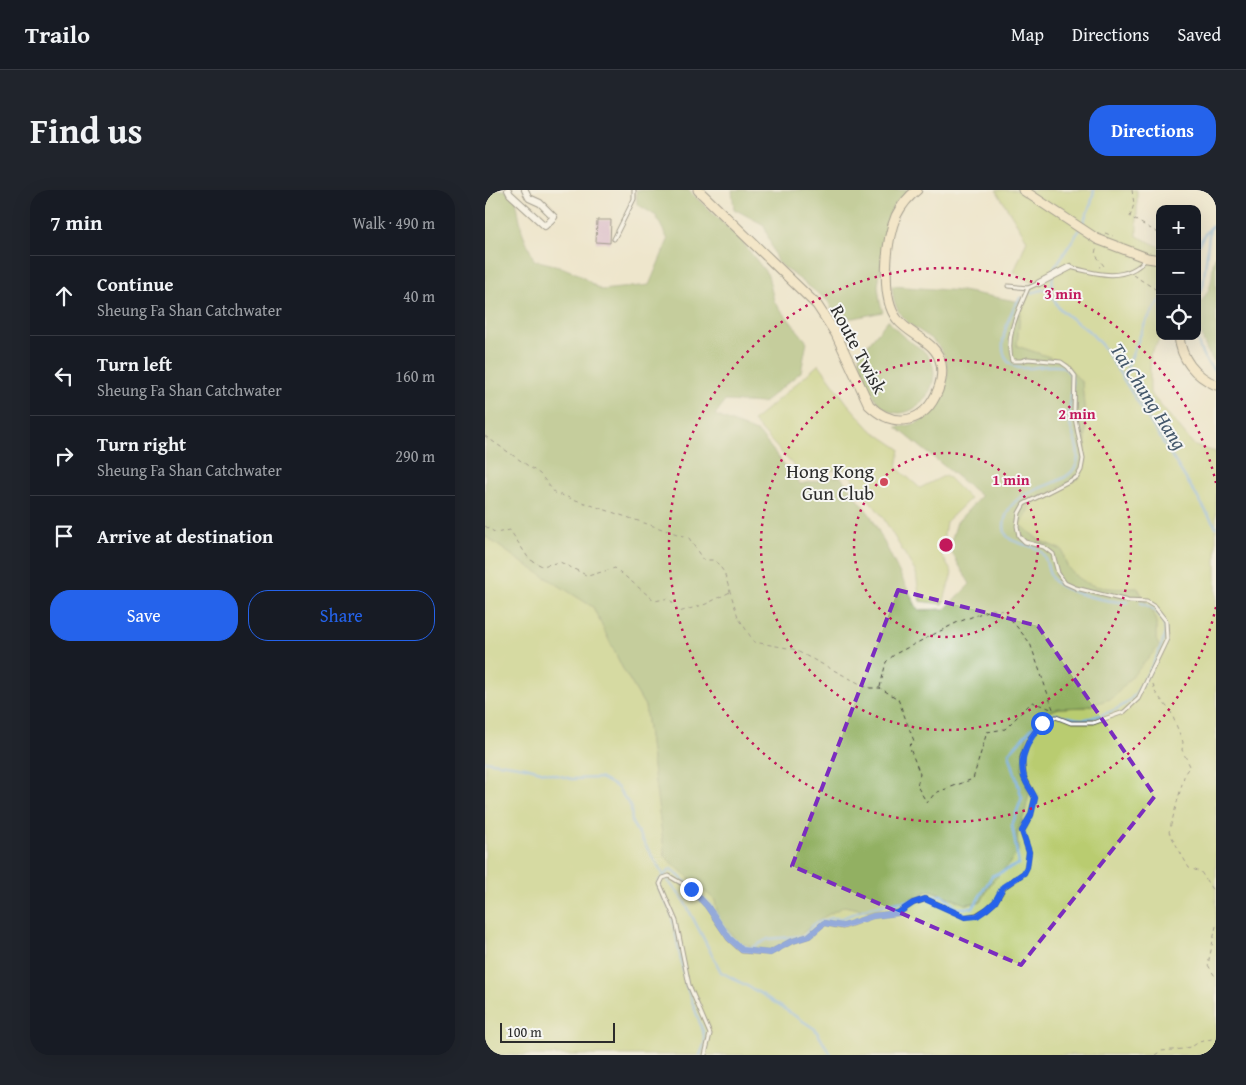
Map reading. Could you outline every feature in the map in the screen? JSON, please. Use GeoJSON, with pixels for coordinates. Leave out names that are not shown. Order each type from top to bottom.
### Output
{"type":"FeatureCollection","features":[{"type":"Feature","properties":{"kind":"main road","name":"Route Twisk"},"geometry":{"type":"LineString","coordinates":[[698,190],[817,305],[836,334],[869,405],[886,418],[896,421],[914,418],[930,405],[939,387],[942,371],[940,359],[935,350],[905,328],[896,318],[890,307],[887,295],[888,254],[896,217],[902,206],[917,190]]}},
{"type":"Feature","properties":{"kind":"main road"},"geometry":{"type":"LineString","coordinates":[[1023,190],[1098,240],[1147,258],[1156,259]]}},
{"type":"Feature","properties":{"kind":"main road"},"geometry":{"type":"LineString","coordinates":[[1180,340],[1186,361],[1205,380],[1216,385]]}},
{"type":"Feature","properties":{"kind":"street"},"geometry":{"type":"LineString","coordinates":[[509,190],[510,194],[545,226],[554,217],[540,203],[529,198],[525,190]]}},
{"type":"Feature","properties":{"kind":"street"},"geometry":{"type":"LineString","coordinates":[[1039,283],[1070,267]]}},
{"type":"Feature","properties":{"kind":"lane"},"geometry":{"type":"LineString","coordinates":[[614,239],[634,199],[634,190]]}},
{"type":"Feature","properties":{"kind":"lane"},"geometry":{"type":"LineString","coordinates":[[1070,267],[1114,276],[1140,266],[1147,258]]}},
{"type":"Feature","properties":{"kind":"lane"},"geometry":{"type":"LineString","coordinates":[[1008,286],[1028,288],[1039,283]]}},
{"type":"Feature","properties":{"kind":"lane"},"geometry":{"type":"LineString","coordinates":[[705,1055],[710,1034],[689,985],[677,922],[660,884],[663,878],[669,876],[691,889],[707,906],[729,938],[742,950],[760,953],[770,953],[790,942],[809,936],[824,923],[843,926],[873,916],[898,913],[913,903],[925,899],[965,917],[977,916],[995,902],[1003,887],[1024,873],[1027,867],[1029,852],[1022,831],[1031,815],[1035,798],[1024,777],[1022,758],[1030,738],[1042,723],[1056,717],[1071,723],[1093,723],[1124,712],[1138,699],[1167,639],[1166,621],[1155,607],[1147,602],[1128,600],[1076,588],[1065,583],[1058,573],[1053,554],[1044,547],[1025,542],[1019,536],[1017,526],[1019,513],[1024,504],[1077,477],[1081,470],[1083,459],[1074,413],[1075,376],[1061,362],[1028,359],[1012,361],[1009,344],[1017,312],[1028,288]]}},
{"type":"Feature","properties":{"kind":"path"},"geometry":{"type":"LineString","coordinates":[[1132,190],[1134,204],[1130,217],[1156,232]]}},
{"type":"Feature","properties":{"kind":"path"},"geometry":{"type":"LineString","coordinates":[[1097,268],[1104,266],[1095,254],[1098,240]]}},
{"type":"Feature","properties":{"kind":"path"},"geometry":{"type":"LineString","coordinates":[[1128,272],[1156,290]]}},
{"type":"Feature","properties":{"kind":"path"},"geometry":{"type":"LineString","coordinates":[[485,436],[540,474],[555,493],[689,538],[703,560],[715,560],[724,572],[738,617],[754,642],[793,649],[868,688],[880,688],[898,699],[914,741],[909,746],[920,774],[917,786],[927,803],[935,793],[973,779],[987,732],[1005,729],[1032,702],[1054,710],[1030,643],[1004,611],[992,610],[956,623],[895,654],[886,662],[880,688]]}},
{"type":"Feature","properties":{"kind":"path"},"geometry":{"type":"LineString","coordinates":[[485,526],[496,533],[511,530],[529,558],[542,566],[560,562],[588,576],[615,568],[655,601],[669,598],[679,612],[706,604],[730,592]]}},
{"type":"Feature","properties":{"kind":"path"},"geometry":{"type":"LineString","coordinates":[[1150,674],[1155,692],[1171,712],[1190,766],[1185,773],[1169,832],[1189,868],[1201,872],[1216,896]]}},
{"type":"Feature","properties":{"kind":"path"},"geometry":{"type":"LineString","coordinates":[[1216,926],[1208,965],[1216,978]]}},
{"type":"Feature","properties":{"kind":"path"},"geometry":{"type":"LineString","coordinates":[[1155,1055],[1161,1051],[1188,1048],[1199,1042],[1216,1038]]}},
{"type":"Feature","properties":{"kind":"highlighted area"},"geometry":{"type":"Polygon","coordinates":[[[898,590],[1038,626],[1155,796],[1021,965],[792,866],[898,590]]]}},
{"type":"Feature","properties":{"kind":"green space"},"geometry":{"type":"Polygon","coordinates":[[[485,190],[503,190],[515,194],[522,231],[534,260],[559,266],[578,274],[601,290],[649,285],[668,240],[656,216],[637,204],[636,190],[688,190],[740,239],[768,275],[774,301],[807,342],[801,372],[763,403],[725,401],[715,415],[759,433],[800,484],[840,476],[871,516],[918,610],[945,609],[970,584],[949,548],[957,522],[981,496],[896,427],[920,421],[934,410],[945,387],[947,370],[943,353],[938,346],[928,336],[909,324],[900,314],[895,303],[892,286],[962,291],[1021,302],[1017,346],[1064,362],[1082,383],[1086,430],[1085,462],[1079,478],[1035,500],[1021,525],[1039,541],[1062,550],[1068,567],[1083,581],[1100,587],[1118,589],[1137,588],[1156,618],[1156,640],[1159,646],[1113,698],[1086,707],[1059,708],[1039,715],[1027,737],[1022,768],[1029,794],[1017,833],[1018,852],[990,884],[981,902],[966,904],[930,890],[905,901],[869,911],[844,906],[822,918],[797,937],[769,952],[738,942],[718,918],[715,900],[665,857],[645,706],[622,667],[593,607],[520,561],[485,536],[485,190]]]}},
{"type":"Feature","properties":{"kind":"green space"},"geometry":{"type":"Polygon","coordinates":[[[732,190],[911,190],[893,206],[887,222],[878,286],[883,312],[854,318],[836,318],[828,301],[777,262],[764,225],[734,209],[732,190]]]}},
{"type":"Feature","properties":{"kind":"green space"},"geometry":{"type":"Polygon","coordinates":[[[996,190],[1137,190],[1137,236],[1156,245],[1156,340],[1159,340],[1150,354],[1150,393],[1195,446],[1216,452],[1216,1055],[485,1055],[485,536],[520,561],[593,607],[622,667],[645,706],[665,857],[715,900],[719,918],[797,937],[822,918],[844,906],[869,911],[905,901],[930,890],[966,904],[981,902],[990,884],[1018,852],[1017,833],[1025,812],[1022,769],[1027,737],[1039,715],[1059,708],[1086,707],[1139,667],[1159,646],[1156,640],[1156,618],[1138,588],[1100,587],[1083,581],[1068,567],[1062,550],[1039,540],[1021,525],[1034,500],[1085,462],[1086,430],[1082,383],[1064,362],[1017,346],[1021,302],[1033,284],[1014,272],[1027,240],[996,190]]]}},
{"type":"Feature","properties":{"kind":"green space"},"geometry":{"type":"Polygon","coordinates":[[[1216,255],[1216,363],[1204,344],[1201,331],[1201,302],[1210,286],[1216,255]]]}},
{"type":"Feature","properties":{"kind":"green space"},"geometry":{"type":"Polygon","coordinates":[[[888,320],[907,340],[928,355],[934,372],[932,385],[925,398],[915,408],[904,413],[891,412],[879,403],[862,370],[859,355],[888,320]]]}},
{"type":"Feature","properties":{"kind":"green space","name":"Hong Kong Gun Club"},"geometry":{"type":"Polygon","coordinates":[[[819,364],[847,403],[870,429],[900,449],[897,468],[920,488],[946,475],[970,499],[946,522],[941,554],[952,573],[943,604],[920,601],[916,573],[882,516],[845,469],[801,474],[753,421],[819,364]]]}},
{"type":"Feature","properties":{"kind":"building"},"geometry":{"type":"Polygon","coordinates":[[[597,220],[611,220],[610,243],[596,242],[597,220]]]}},
{"type":"Feature","properties":{"kind":"waterway","name":"Tai Chung Hang"},"geometry":{"type":"LineString","coordinates":[[1094,190],[1091,204],[1080,229],[1053,270],[1053,298],[1058,307],[1090,332],[1104,348],[1216,527]]}},
{"type":"Feature","properties":{"kind":"waterway"},"geometry":{"type":"LineString","coordinates":[[1201,240],[1206,232],[1216,224]]}},
{"type":"Feature","properties":{"kind":"waterway"},"geometry":{"type":"LineString","coordinates":[[1198,295],[1203,286],[1210,227]]}},
{"type":"Feature","properties":{"kind":"waterway"},"geometry":{"type":"LineString","coordinates":[[1031,293],[1052,287]]}},
{"type":"Feature","properties":{"kind":"waterway"},"geometry":{"type":"LineString","coordinates":[[1021,297],[1007,323],[1003,344],[1004,354],[1008,362],[1016,367],[1060,366],[1066,369],[1071,376],[1072,388],[1069,418],[1078,458],[1072,472],[1053,483],[1029,493],[1010,507],[1005,519],[1004,528],[1006,534],[1015,542],[1039,550],[1044,557],[1053,580],[1058,585],[1089,596],[1111,601],[1128,602]]}},
{"type":"Feature","properties":{"kind":"waterway"},"geometry":{"type":"LineString","coordinates":[[1123,378],[1146,321],[1156,307]]}},
{"type":"Feature","properties":{"kind":"waterway"},"geometry":{"type":"LineString","coordinates":[[1197,340],[1208,364],[1216,371]]}},
{"type":"Feature","properties":{"kind":"waterway"},"geometry":{"type":"LineString","coordinates":[[700,1055],[705,1043],[703,1031],[686,985],[671,912],[659,889],[659,881],[671,869],[708,902],[730,937],[749,949],[768,939],[804,936],[814,924],[832,918],[842,918],[871,907],[942,895],[957,908],[973,908],[992,876],[1019,864],[1012,825],[1022,798],[1009,753],[1033,727],[1048,716],[1058,715],[1086,719],[1109,712],[1129,701],[1157,656],[1165,630],[1163,621],[1158,613],[1146,604],[1141,603]]}},
{"type":"Feature","properties":{"kind":"waterway"},"geometry":{"type":"LineString","coordinates":[[485,761],[525,767],[572,779],[600,778],[617,787],[631,807],[632,823],[664,876],[683,899],[721,972],[760,993],[815,1029],[831,1055]]}},
{"type":"Feature","properties":{"kind":"place","name":"Hong Kong Gun Club"},"geometry":{"type":"Point","coordinates":[884,482]}},
{"type":"Feature","properties":{"kind":"route"},"geometry":{"type":"LineString","coordinates":[[691,889],[707,906],[729,938],[742,950],[760,953],[770,953],[790,942],[809,936],[824,923],[843,926],[873,916],[898,913],[913,903],[925,899],[965,917],[977,916],[995,902],[1003,887],[1024,873],[1027,867],[1029,852],[1024,842],[1022,831],[1031,815],[1035,798],[1024,777],[1022,758],[1030,738],[1042,723]]}}]}
